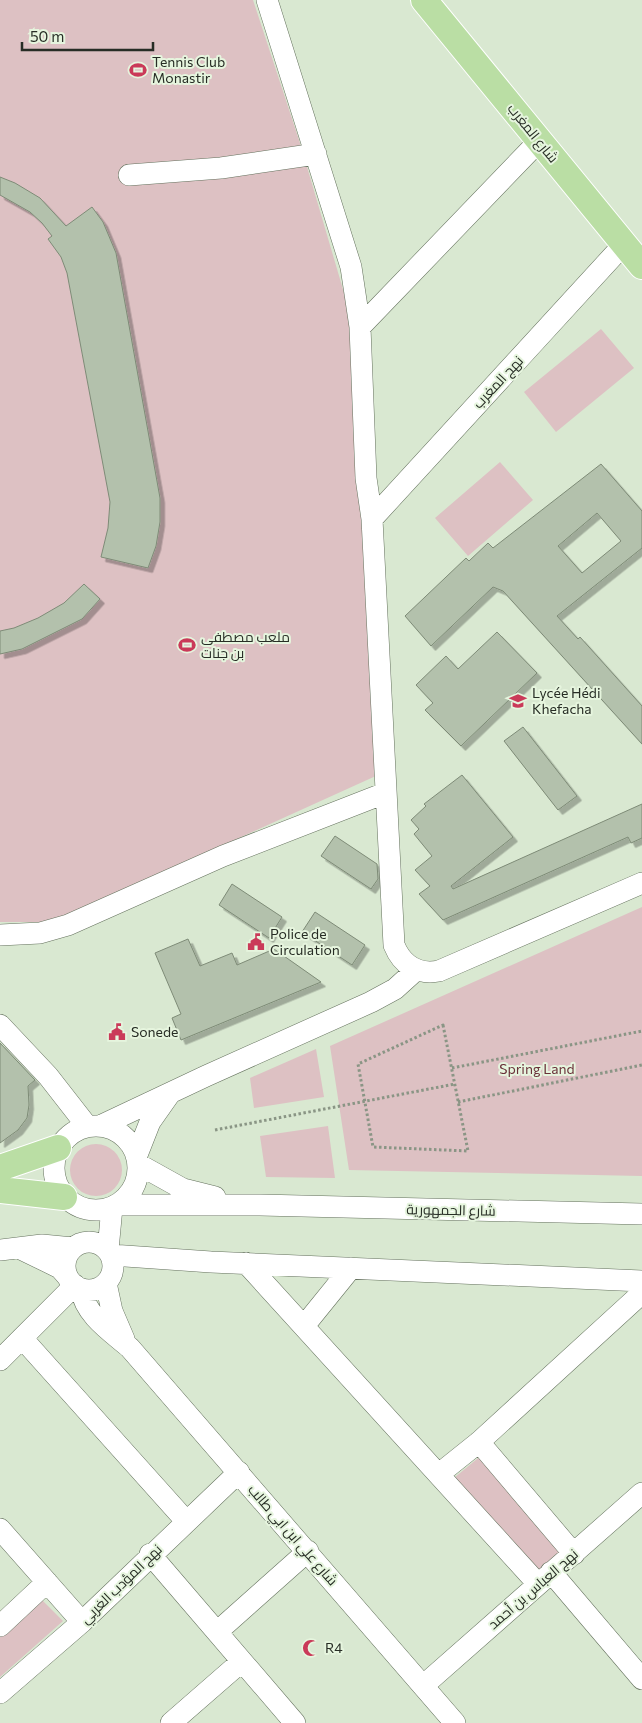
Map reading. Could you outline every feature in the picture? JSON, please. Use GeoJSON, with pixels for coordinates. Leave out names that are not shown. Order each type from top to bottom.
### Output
{"type":"FeatureCollection","features":[{"type":"Feature","properties":{"kind":"main road","name":"شارع المغرب"},"geometry":{"type":"LineString","coordinates":[[424,0],[642,266]]}},
{"type":"Feature","properties":{"kind":"main road"},"geometry":{"type":"LineString","coordinates":[[0,1168],[79,1134]]}},
{"type":"Feature","properties":{"kind":"main road"},"geometry":{"type":"LineString","coordinates":[[0,1190],[72,1202]]}},
{"type":"Feature","properties":{"kind":"street"},"geometry":{"type":"LineString","coordinates":[[267,0],[351,267],[360,327],[366,478],[372,519],[393,940],[400,957],[416,970],[433,972],[445,969],[642,883]]}},
{"type":"Feature","properties":{"kind":"street"},"geometry":{"type":"LineString","coordinates":[[360,327],[539,141]]}},
{"type":"Feature","properties":{"kind":"street"},"geometry":{"type":"LineString","coordinates":[[129,175],[221,168],[316,154]]}},
{"type":"Feature","properties":{"kind":"street","name":"نهج المغرب"},"geometry":{"type":"LineString","coordinates":[[372,519],[624,244]]}},
{"type":"Feature","properties":{"kind":"street"},"geometry":{"type":"LineString","coordinates":[[0,935],[40,933],[68,925],[223,856],[385,793]]}},
{"type":"Feature","properties":{"kind":"street"},"geometry":{"type":"LineString","coordinates":[[173,1091],[150,1122],[138,1160],[134,1187],[115,1206],[96,1210],[72,1202],[57,1186],[54,1160],[79,1134],[173,1091],[371,1002],[395,989],[416,970]]}},
{"type":"Feature","properties":{"kind":"street"},"geometry":{"type":"LineString","coordinates":[[0,1025],[56,1086],[79,1134]]}},
{"type":"Feature","properties":{"kind":"street"},"geometry":{"type":"LineString","coordinates":[[79,1134],[113,1129],[124,1137],[138,1160]]}},
{"type":"Feature","properties":{"kind":"street","name":"شارع الجمهورية"},"geometry":{"type":"LineString","coordinates":[[138,1160],[183,1189],[260,1205]]}},
{"type":"Feature","properties":{"kind":"street"},"geometry":{"type":"LineString","coordinates":[[72,1202],[75,1246],[66,1261],[74,1283]]}},
{"type":"Feature","properties":{"kind":"street","name":"شارع الجمهورية"},"geometry":{"type":"LineString","coordinates":[[115,1206],[260,1205],[642,1214]]}},
{"type":"Feature","properties":{"kind":"street","name":"شارع علي ابن ابي طالب"},"geometry":{"type":"LineString","coordinates":[[115,1206],[110,1264],[116,1323],[130,1348]]}},
{"type":"Feature","properties":{"kind":"street"},"geometry":{"type":"LineString","coordinates":[[9,1249],[42,1245],[75,1246],[91,1242],[110,1264]]}},
{"type":"Feature","properties":{"kind":"street"},"geometry":{"type":"LineString","coordinates":[[9,1249],[60,1268],[74,1283],[93,1290],[110,1264]]}},
{"type":"Feature","properties":{"kind":"street"},"geometry":{"type":"LineString","coordinates":[[110,1264],[168,1260],[642,1281]]}},
{"type":"Feature","properties":{"kind":"street"},"geometry":{"type":"LineString","coordinates":[[246,1263],[439,1474],[545,1578],[642,1679]]}},
{"type":"Feature","properties":{"kind":"street"},"geometry":{"type":"LineString","coordinates":[[304,1326],[351,1268]]}},
{"type":"Feature","properties":{"kind":"street"},"geometry":{"type":"LineString","coordinates":[[0,1360],[74,1283]]}},
{"type":"Feature","properties":{"kind":"street","name":"شارع علي ابن ابي طالب"},"geometry":{"type":"LineString","coordinates":[[74,1283],[86,1305],[98,1321],[130,1348],[308,1551],[455,1723]]}},
{"type":"Feature","properties":{"kind":"street"},"geometry":{"type":"LineString","coordinates":[[439,1474],[479,1442],[642,1293]]}},
{"type":"Feature","properties":{"kind":"street"},"geometry":{"type":"LineString","coordinates":[[22,1338],[186,1521]]}},
{"type":"Feature","properties":{"kind":"street"},"geometry":{"type":"LineString","coordinates":[[479,1442],[574,1554]]}},
{"type":"Feature","properties":{"kind":"street","name":"نهج المؤدب الغربي"},"geometry":{"type":"LineString","coordinates":[[0,1693],[82,1622],[150,1554],[239,1472]]}},
{"type":"Feature","properties":{"kind":"street","name":"نهج العباس بن أحمد"},"geometry":{"type":"LineString","coordinates":[[424,1685],[642,1493]]}},
{"type":"Feature","properties":{"kind":"street"},"geometry":{"type":"LineString","coordinates":[[0,1529],[82,1622]]}},
{"type":"Feature","properties":{"kind":"street"},"geometry":{"type":"LineString","coordinates":[[217,1632],[308,1551]]}},
{"type":"Feature","properties":{"kind":"street"},"geometry":{"type":"LineString","coordinates":[[150,1554],[295,1723]]}},
{"type":"Feature","properties":{"kind":"street"},"geometry":{"type":"LineString","coordinates":[[0,1626],[47,1582]]}},
{"type":"Feature","properties":{"kind":"street"},"geometry":{"type":"LineString","coordinates":[[172,1723],[241,1662]]}},
{"type":"Feature","properties":{"kind":"path"},"geometry":{"type":"LineString","coordinates":[[443,1025],[455,1084],[468,1151],[373,1147],[358,1064],[443,1025]]}},
{"type":"Feature","properties":{"kind":"path"},"geometry":{"type":"LineString","coordinates":[[452,1068],[642,1031]]}},
{"type":"Feature","properties":{"kind":"path"},"geometry":{"type":"LineString","coordinates":[[458,1102],[642,1065]]}},
{"type":"Feature","properties":{"kind":"path"},"geometry":{"type":"LineString","coordinates":[[215,1130],[455,1084]]}},
{"type":"Feature","properties":{"kind":"green space","name":"ملعب مصطفى بن جنات"},"geometry":{"type":"Polygon","coordinates":[[[0,0],[253,0],[300,143],[357,337],[355,472],[362,515],[378,775],[54,922],[0,922],[0,0]]]}},
{"type":"Feature","properties":{"kind":"green space"},"geometry":{"type":"Polygon","coordinates":[[[601,329],[634,368],[556,432],[524,392],[601,329]]]}},
{"type":"Feature","properties":{"kind":"green space"},"geometry":{"type":"Polygon","coordinates":[[[500,462],[533,500],[468,556],[435,518],[500,462]]]}},
{"type":"Feature","properties":{"kind":"green space","name":"Spring Land"},"geometry":{"type":"Polygon","coordinates":[[[642,907],[642,1176],[349,1170],[330,1046],[642,907]]]}},
{"type":"Feature","properties":{"kind":"green space"},"geometry":{"type":"Polygon","coordinates":[[[316,1049],[324,1097],[254,1108],[250,1078],[316,1049]]]}},
{"type":"Feature","properties":{"kind":"green space"},"geometry":{"type":"Polygon","coordinates":[[[328,1126],[335,1178],[266,1177],[260,1136],[328,1126]]]}},
{"type":"Feature","properties":{"kind":"green space"},"geometry":{"type":"Polygon","coordinates":[[[91,1144],[101,1144],[115,1151],[122,1165],[122,1175],[115,1189],[101,1196],[91,1196],[81,1192],[74,1185],[70,1175],[70,1165],[74,1155],[81,1148],[91,1144]]]}},
{"type":"Feature","properties":{"kind":"green space"},"geometry":{"type":"Polygon","coordinates":[[[483,1454],[574,1560],[539,1589],[448,1483],[483,1454]]]}},
{"type":"Feature","properties":{"kind":"green space"},"geometry":{"type":"Polygon","coordinates":[[[42,1600],[63,1621],[0,1677],[0,1636],[42,1600]]]}},
{"type":"Feature","properties":{"kind":"building"},"geometry":{"type":"Polygon","coordinates":[[[0,177],[15,183],[40,198],[66,226],[92,207],[103,222],[116,253],[160,498],[160,522],[156,546],[148,568],[101,557],[108,528],[110,502],[67,273],[61,257],[48,239],[52,236],[42,223],[30,212],[0,195],[0,177]]]}},
{"type":"Feature","properties":{"kind":"building"},"geometry":{"type":"Polygon","coordinates":[[[601,464],[642,511],[642,548],[557,616],[578,639],[580,637],[642,706],[642,744],[503,591],[493,587],[431,646],[405,616],[466,558],[469,561],[488,543],[493,548],[601,464]],[[597,513],[558,546],[582,573],[621,541],[597,513]]]}},
{"type":"Feature","properties":{"kind":"building"},"geometry":{"type":"Polygon","coordinates":[[[84,584],[100,599],[82,619],[22,649],[0,654],[0,631],[14,628],[38,618],[64,603],[84,584]]]}},
{"type":"Feature","properties":{"kind":"building"},"geometry":{"type":"Polygon","coordinates":[[[497,632],[537,673],[461,746],[425,710],[433,703],[416,685],[446,656],[458,669],[497,632]]]}},
{"type":"Feature","properties":{"kind":"building"},"geometry":{"type":"Polygon","coordinates":[[[523,727],[577,796],[558,810],[504,741],[523,727]]]}},
{"type":"Feature","properties":{"kind":"building"},"geometry":{"type":"Polygon","coordinates":[[[462,775],[513,837],[451,886],[453,889],[642,804],[642,838],[631,843],[628,837],[443,920],[419,894],[430,886],[415,870],[432,856],[414,834],[419,829],[411,820],[426,806],[424,804],[462,775]]]}},
{"type":"Feature","properties":{"kind":"building"},"geometry":{"type":"Polygon","coordinates":[[[335,836],[377,864],[378,879],[371,889],[321,856],[335,836]]]}},
{"type":"Feature","properties":{"kind":"building"},"geometry":{"type":"Polygon","coordinates":[[[232,884],[282,917],[269,938],[219,905],[232,884]]]}},
{"type":"Feature","properties":{"kind":"building"},"geometry":{"type":"Polygon","coordinates":[[[315,912],[365,945],[352,965],[302,932],[315,912]]]}},
{"type":"Feature","properties":{"kind":"building"},"geometry":{"type":"Polygon","coordinates":[[[188,939],[200,966],[232,953],[237,965],[274,949],[321,982],[181,1040],[172,1018],[181,1014],[155,953],[188,939]]]}},
{"type":"Feature","properties":{"kind":"building"},"geometry":{"type":"Polygon","coordinates":[[[0,1043],[35,1080],[28,1086],[29,1105],[27,1118],[18,1130],[0,1143],[0,1043]]]}},
{"type":"Feature","properties":{"kind":"place","name":"Tennis Club Monastir"},"geometry":{"type":"Point","coordinates":[138,70]}},
{"type":"Feature","properties":{"kind":"place","name":"ملعب مصطفى بن جنات"},"geometry":{"type":"Point","coordinates":[187,645]}},
{"type":"Feature","properties":{"kind":"place","name":"Lycée Hédi Khefacha"},"geometry":{"type":"Point","coordinates":[518,701]}},
{"type":"Feature","properties":{"kind":"place","name":"Police de Circulation"},"geometry":{"type":"Point","coordinates":[256,942]}},
{"type":"Feature","properties":{"kind":"place","name":"Sonede"},"geometry":{"type":"Point","coordinates":[117,1032]}},
{"type":"Feature","properties":{"kind":"place","name":"R4"},"geometry":{"type":"Point","coordinates":[311,1648]}}]}
